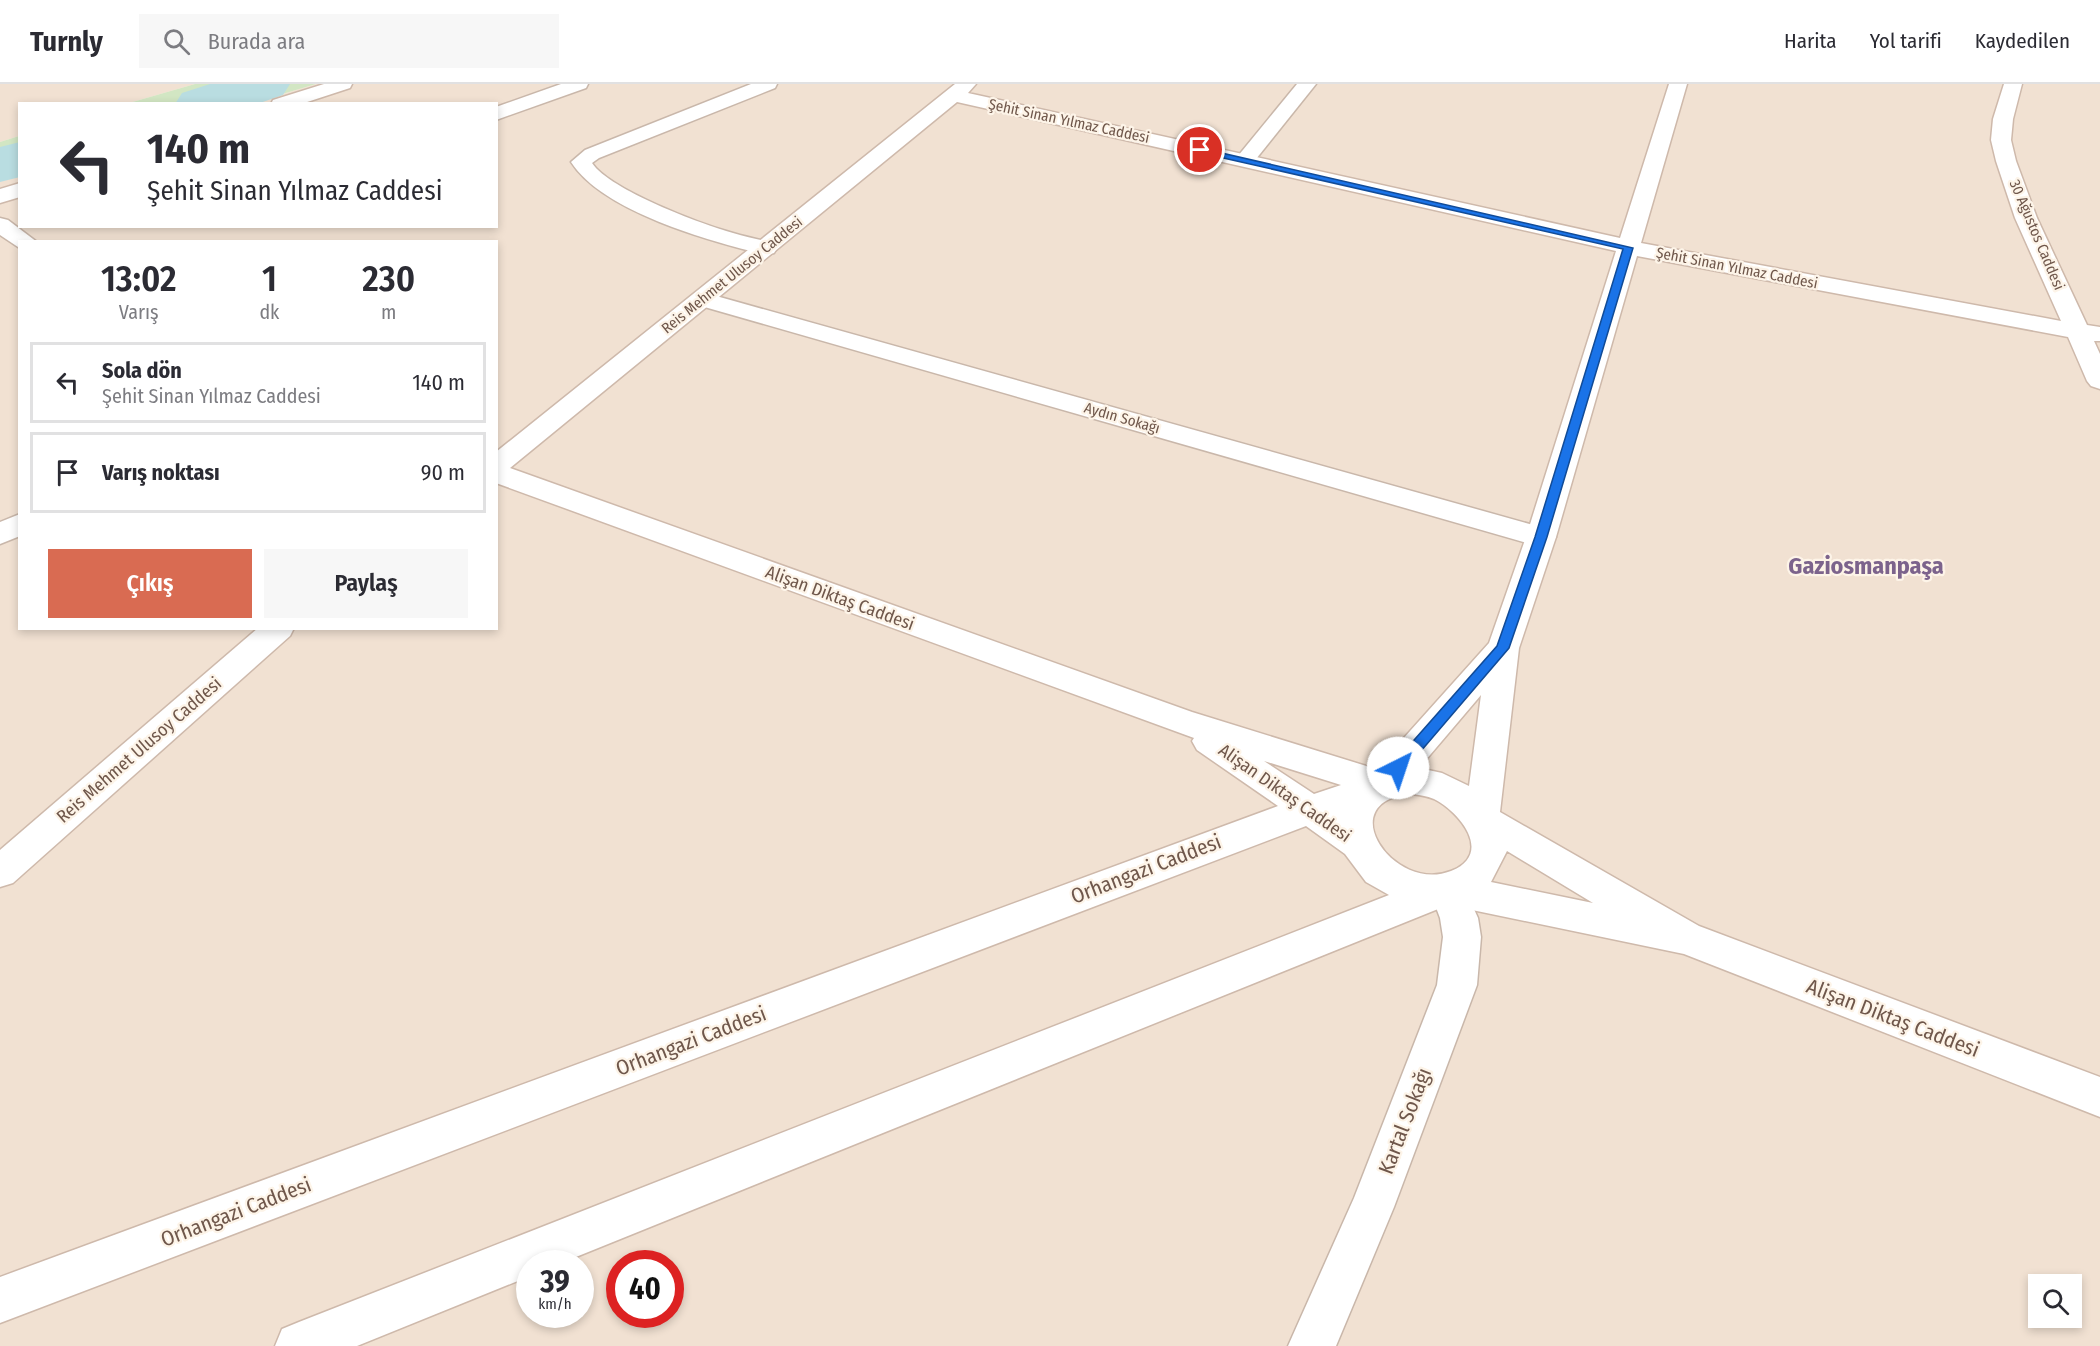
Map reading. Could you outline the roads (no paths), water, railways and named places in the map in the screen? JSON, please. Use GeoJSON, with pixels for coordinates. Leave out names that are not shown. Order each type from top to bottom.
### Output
{"type":"FeatureCollection","features":[{"type":"Feature","properties":{"kind":"street"},"geometry":{"type":"LineString","coordinates":[[286,102],[343,84]]}},
{"type":"Feature","properties":{"kind":"street"},"geometry":{"type":"LineString","coordinates":[[498,113],[579,84]]}},
{"type":"Feature","properties":{"kind":"street"},"geometry":{"type":"LineString","coordinates":[[766,248],[726,238],[688,224],[615,191],[591,176],[582,168],[581,162],[592,154],[768,84]]}},
{"type":"Feature","properties":{"kind":"street"},"geometry":{"type":"LineString","coordinates":[[1245,160],[1307,84]]}},
{"type":"Feature","properties":{"kind":"street"},"geometry":{"type":"LineString","coordinates":[[1482,819],[1503,648],[1541,537],[1678,84]]}},
{"type":"Feature","properties":{"kind":"street","name":"30 Ağustos Caddesi"},"geometry":{"type":"LineString","coordinates":[[2013,84],[2003,119],[2001,140],[2006,161],[2026,218],[2090,333],[2100,381]]}},
{"type":"Feature","properties":{"kind":"street","name":"Reis Mehmet Ulusoy Caddesi"},"geometry":{"type":"LineString","coordinates":[[498,464],[961,90]]}},
{"type":"Feature","properties":{"kind":"street","name":"Şehit Sinan Yılmaz Caddesi"},"geometry":{"type":"LineString","coordinates":[[961,90],[1245,160],[1628,248],[2090,333]]}},
{"type":"Feature","properties":{"kind":"street"},"geometry":{"type":"LineString","coordinates":[[0,196],[18,190]]}},
{"type":"Feature","properties":{"kind":"street"},"geometry":{"type":"LineString","coordinates":[[0,225],[23,240]]}},
{"type":"Feature","properties":{"kind":"street","name":"Aydın Sokağı"},"geometry":{"type":"LineString","coordinates":[[702,299],[1541,537]]}},
{"type":"Feature","properties":{"kind":"street","name":"Alişan Diktaş Caddesi"},"geometry":{"type":"LineString","coordinates":[[498,474],[1183,722],[1383,785]]}},
{"type":"Feature","properties":{"kind":"street"},"geometry":{"type":"LineString","coordinates":[[0,534],[18,524]]}},
{"type":"Feature","properties":{"kind":"street","name":"Reis Mehmet Ulusoy Caddesi"},"geometry":{"type":"LineString","coordinates":[[0,872],[277,630]]}},
{"type":"Feature","properties":{"kind":"street"},"geometry":{"type":"LineString","coordinates":[[1447,889],[1426,890],[1404,884],[1384,874],[1368,860],[1358,843],[1354,825],[1358,808],[1368,794],[1383,785],[1503,648]]}},
{"type":"Feature","properties":{"kind":"street","name":"Alişan Diktaş Caddesi"},"geometry":{"type":"LineString","coordinates":[[1183,722],[1358,843]]}},
{"type":"Feature","properties":{"kind":"street"},"geometry":{"type":"LineString","coordinates":[[299,1346],[1319,938],[1467,883],[1481,871],[1488,855],[1488,837],[1482,819],[1467,802],[1448,790],[1426,782],[1404,781],[1383,785]]}},
{"type":"Feature","properties":{"kind":"street","name":"Orhangazi Caddesi"},"geometry":{"type":"LineString","coordinates":[[0,1300],[1309,809],[1383,785]]}},
{"type":"Feature","properties":{"kind":"street","name":"Alişan Diktaş Caddesi"},"geometry":{"type":"LineString","coordinates":[[1482,819],[1686,938],[2100,1097]]}},
{"type":"Feature","properties":{"kind":"street","name":"Alişan Diktaş Caddesi"},"geometry":{"type":"LineString","coordinates":[[1447,889],[1686,938]]}},
{"type":"Feature","properties":{"kind":"street","name":"Kartal Sokağı"},"geometry":{"type":"LineString","coordinates":[[1312,1346],[1372,1207],[1457,985],[1462,937],[1459,918],[1447,889]]}},
{"type":"Feature","properties":{"kind":"waterway"},"geometry":{"type":"LineString","coordinates":[[207,102],[264,84]]}},
{"type":"Feature","properties":{"kind":"waterway"},"geometry":{"type":"LineString","coordinates":[[0,165],[18,160]]}},
{"type":"Feature","properties":{"kind":"district","name":"Gaziosmanpaşa"},"geometry":{"type":"Point","coordinates":[1866,566]}}]}
